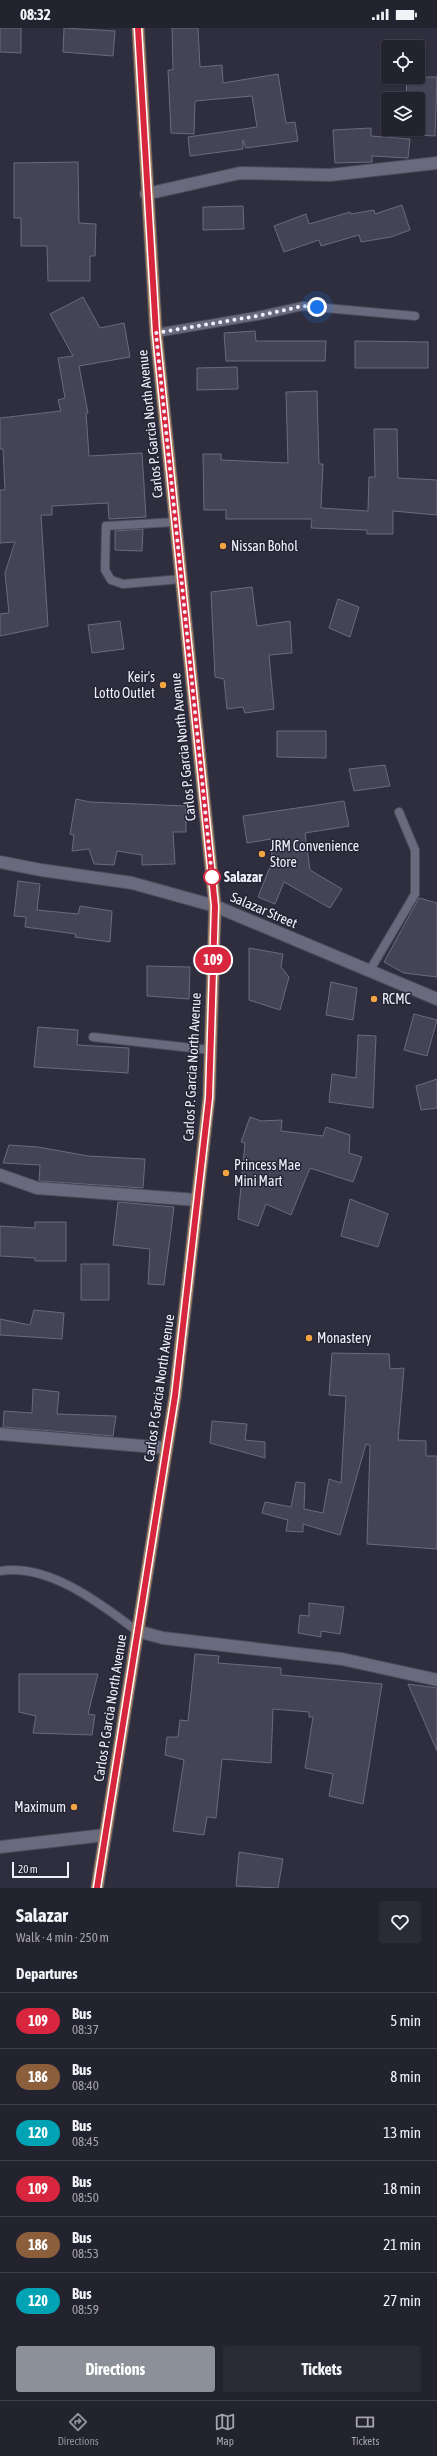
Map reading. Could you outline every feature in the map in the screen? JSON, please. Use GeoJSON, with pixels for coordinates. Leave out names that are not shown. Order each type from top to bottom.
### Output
{"type":"FeatureCollection","features":[{"type":"Feature","properties":{"kind":"main road","name":"Carlos P. Garcia North Avenue"},"geometry":{"type":"LineString","coordinates":[[97,1888],[166,1448],[197,1200],[209,1098],[215,906],[156,333],[146,194],[138,28]]}},
{"type":"Feature","properties":{"kind":"street"},"geometry":{"type":"LineString","coordinates":[[146,194],[240,173],[330,175],[437,164]]}},
{"type":"Feature","properties":{"kind":"street","name":"Salazar Street"},"geometry":{"type":"LineString","coordinates":[[0,862],[41,870],[132,883],[215,906],[437,999]]}},
{"type":"Feature","properties":{"kind":"street"},"geometry":{"type":"LineString","coordinates":[[0,1175],[37,1188],[197,1200]]}},
{"type":"Feature","properties":{"kind":"street"},"geometry":{"type":"LineString","coordinates":[[0,1434],[166,1448]]}},
{"type":"Feature","properties":{"kind":"street"},"geometry":{"type":"LineString","coordinates":[[137,1631],[163,1638],[342,1659],[437,1680]]}},
{"type":"Feature","properties":{"kind":"street"},"geometry":{"type":"LineString","coordinates":[[0,1847],[106,1835]]}},
{"type":"Feature","properties":{"kind":"lane"},"geometry":{"type":"LineString","coordinates":[[156,333],[257,316],[303,306],[416,316]]}},
{"type":"Feature","properties":{"kind":"lane"},"geometry":{"type":"LineString","coordinates":[[175,522],[106,526],[104,570],[111,580],[123,584],[181,579]]}},
{"type":"Feature","properties":{"kind":"lane"},"geometry":{"type":"LineString","coordinates":[[370,970],[415,894],[415,850],[399,812]]}},
{"type":"Feature","properties":{"kind":"lane"},"geometry":{"type":"LineString","coordinates":[[93,1037],[210,1050]]}},
{"type":"Feature","properties":{"kind":"lane"},"geometry":{"type":"LineString","coordinates":[[0,1571],[15,1569],[67,1584],[102,1604],[137,1631]]}},
{"type":"Feature","properties":{"kind":"building"},"geometry":{"type":"Polygon","coordinates":[[[0,28],[21,28],[21,53],[0,52],[0,28]]]}},
{"type":"Feature","properties":{"kind":"building"},"geometry":{"type":"Polygon","coordinates":[[[64,28],[115,31],[113,56],[63,52],[64,28]]]}},
{"type":"Feature","properties":{"kind":"building"},"geometry":{"type":"Polygon","coordinates":[[[172,28],[198,28],[200,67],[222,65],[223,83],[278,74],[286,123],[295,122],[298,141],[246,148],[243,140],[243,149],[190,156],[188,137],[257,127],[252,96],[195,101],[194,134],[171,133],[168,70],[173,70],[172,28]]]}},
{"type":"Feature","properties":{"kind":"building"},"geometry":{"type":"Polygon","coordinates":[[[425,77],[437,77],[435,136],[425,135],[425,92],[406,92],[407,84],[425,84],[425,77]]]}},
{"type":"Feature","properties":{"kind":"building"},"geometry":{"type":"Polygon","coordinates":[[[371,128],[371,136],[410,139],[408,158],[372,156],[372,162],[335,163],[333,130],[371,128]]]}},
{"type":"Feature","properties":{"kind":"building"},"geometry":{"type":"Polygon","coordinates":[[[78,162],[79,223],[96,224],[95,256],[90,256],[90,281],[48,281],[47,246],[21,246],[21,218],[14,218],[14,163],[78,162]]]}},
{"type":"Feature","properties":{"kind":"building"},"geometry":{"type":"Polygon","coordinates":[[[402,205],[410,230],[391,237],[361,242],[359,235],[321,246],[319,240],[284,252],[274,226],[306,214],[309,224],[350,212],[351,214],[374,210],[375,214],[402,205]]]}},
{"type":"Feature","properties":{"kind":"building"},"geometry":{"type":"Polygon","coordinates":[[[243,206],[244,229],[203,230],[203,207],[243,206]]]}},
{"type":"Feature","properties":{"kind":"building"},"geometry":{"type":"Polygon","coordinates":[[[83,297],[100,328],[124,323],[130,357],[79,366],[88,413],[86,413],[89,456],[142,453],[146,517],[109,519],[108,503],[52,506],[52,515],[41,515],[48,626],[0,636],[0,614],[9,613],[5,573],[15,542],[0,543],[0,490],[5,490],[3,449],[0,449],[0,418],[61,411],[58,400],[65,398],[58,358],[73,356],[50,314],[83,297]]]}},
{"type":"Feature","properties":{"kind":"building"},"geometry":{"type":"Polygon","coordinates":[[[255,331],[256,341],[326,341],[325,361],[226,361],[224,333],[255,331]]]}},
{"type":"Feature","properties":{"kind":"building"},"geometry":{"type":"Polygon","coordinates":[[[355,341],[428,342],[428,368],[355,368],[355,341]]]}},
{"type":"Feature","properties":{"kind":"building"},"geometry":{"type":"Polygon","coordinates":[[[237,367],[238,389],[197,390],[197,368],[237,367]]]}},
{"type":"Feature","properties":{"kind":"building"},"geometry":{"type":"Polygon","coordinates":[[[317,391],[319,464],[323,464],[321,508],[368,511],[369,477],[375,477],[374,429],[397,429],[398,478],[437,480],[437,515],[393,511],[393,534],[367,534],[367,530],[311,528],[312,519],[226,519],[226,510],[204,510],[203,454],[221,454],[221,460],[288,463],[286,392],[317,391]]]}},
{"type":"Feature","properties":{"kind":"building"},"geometry":{"type":"Polygon","coordinates":[[[143,529],[142,551],[115,550],[115,531],[143,529]]]}},
{"type":"Feature","properties":{"kind":"building"},"geometry":{"type":"Polygon","coordinates":[[[252,587],[257,626],[290,621],[292,653],[269,655],[274,709],[245,713],[243,707],[227,709],[224,679],[215,677],[211,592],[252,587]]]}},
{"type":"Feature","properties":{"kind":"building"},"geometry":{"type":"Polygon","coordinates":[[[338,599],[359,607],[350,637],[329,628],[338,599]]]}},
{"type":"Feature","properties":{"kind":"building"},"geometry":{"type":"Polygon","coordinates":[[[120,621],[124,649],[92,653],[88,625],[120,621]]]}},
{"type":"Feature","properties":{"kind":"building"},"geometry":{"type":"Polygon","coordinates":[[[277,731],[326,731],[326,758],[277,757],[277,731]]]}},
{"type":"Feature","properties":{"kind":"building"},"geometry":{"type":"Polygon","coordinates":[[[385,765],[390,786],[354,791],[349,769],[385,765]]]}},
{"type":"Feature","properties":{"kind":"building"},"geometry":{"type":"Polygon","coordinates":[[[76,799],[90,802],[186,806],[186,832],[173,832],[175,864],[142,865],[142,855],[117,851],[114,865],[94,864],[89,849],[72,851],[74,835],[70,834],[76,799]]]}},
{"type":"Feature","properties":{"kind":"building"},"geometry":{"type":"Polygon","coordinates":[[[344,801],[349,826],[305,833],[310,870],[342,889],[330,908],[284,882],[275,904],[258,897],[272,862],[271,839],[247,843],[243,816],[344,801]]]}},
{"type":"Feature","properties":{"kind":"building"},"geometry":{"type":"Polygon","coordinates":[[[18,881],[40,884],[37,910],[78,914],[80,906],[112,911],[110,942],[75,937],[76,934],[25,927],[26,917],[14,916],[18,881]]]}},
{"type":"Feature","properties":{"kind":"building"},"geometry":{"type":"Polygon","coordinates":[[[419,898],[437,903],[437,977],[404,973],[384,962],[419,898]]]}},
{"type":"Feature","properties":{"kind":"building"},"geometry":{"type":"Polygon","coordinates":[[[249,948],[283,954],[281,967],[289,977],[280,1010],[249,1000],[249,948]]]}},
{"type":"Feature","properties":{"kind":"building"},"geometry":{"type":"Polygon","coordinates":[[[147,966],[190,967],[189,999],[147,996],[147,966]]]}},
{"type":"Feature","properties":{"kind":"building"},"geometry":{"type":"Polygon","coordinates":[[[331,982],[357,988],[353,1020],[326,1015],[331,982]]]}},
{"type":"Feature","properties":{"kind":"building"},"geometry":{"type":"Polygon","coordinates":[[[414,1014],[437,1020],[427,1056],[404,1050],[414,1014]]]}},
{"type":"Feature","properties":{"kind":"building"},"geometry":{"type":"Polygon","coordinates":[[[38,1027],[78,1030],[77,1045],[129,1048],[128,1073],[34,1067],[38,1027]]]}},
{"type":"Feature","properties":{"kind":"building"},"geometry":{"type":"Polygon","coordinates":[[[358,1035],[376,1036],[373,1108],[329,1102],[332,1074],[356,1078],[358,1035]]]}},
{"type":"Feature","properties":{"kind":"building"},"geometry":{"type":"Polygon","coordinates":[[[437,1079],[437,1108],[421,1110],[416,1086],[437,1079]]]}},
{"type":"Feature","properties":{"kind":"building"},"geometry":{"type":"Polygon","coordinates":[[[250,1117],[261,1121],[282,1120],[281,1131],[323,1136],[326,1127],[350,1135],[349,1153],[362,1157],[353,1182],[310,1168],[291,1215],[266,1204],[258,1226],[238,1219],[245,1143],[241,1142],[250,1117]]]}},
{"type":"Feature","properties":{"kind":"building"},"geometry":{"type":"Polygon","coordinates":[[[9,1145],[38,1147],[88,1156],[145,1159],[143,1188],[39,1181],[40,1165],[3,1163],[9,1145]]]}},
{"type":"Feature","properties":{"kind":"building"},"geometry":{"type":"Polygon","coordinates":[[[350,1199],[388,1214],[378,1247],[341,1236],[350,1199]]]}},
{"type":"Feature","properties":{"kind":"building"},"geometry":{"type":"Polygon","coordinates":[[[118,1202],[174,1207],[164,1285],[148,1284],[150,1249],[113,1245],[118,1202]]]}},
{"type":"Feature","properties":{"kind":"building"},"geometry":{"type":"Polygon","coordinates":[[[35,1222],[66,1222],[66,1261],[35,1261],[35,1258],[0,1256],[0,1226],[35,1228],[35,1222]]]}},
{"type":"Feature","properties":{"kind":"building"},"geometry":{"type":"Polygon","coordinates":[[[81,1264],[109,1264],[109,1300],[81,1300],[81,1264]]]}},
{"type":"Feature","properties":{"kind":"building"},"geometry":{"type":"Polygon","coordinates":[[[34,1310],[64,1313],[62,1339],[0,1335],[0,1319],[30,1325],[34,1310]]]}},
{"type":"Feature","properties":{"kind":"building"},"geometry":{"type":"Polygon","coordinates":[[[332,1353],[389,1354],[390,1369],[404,1368],[398,1440],[426,1441],[426,1456],[437,1456],[437,1549],[367,1544],[370,1445],[366,1444],[340,1535],[303,1524],[303,1532],[286,1531],[288,1520],[262,1513],[265,1502],[291,1507],[296,1482],[305,1483],[304,1509],[323,1513],[329,1479],[341,1483],[346,1396],[329,1395],[332,1353]]]}},
{"type":"Feature","properties":{"kind":"building"},"geometry":{"type":"Polygon","coordinates":[[[33,1389],[59,1392],[57,1414],[116,1416],[113,1436],[3,1427],[4,1411],[32,1413],[33,1389]]]}},
{"type":"Feature","properties":{"kind":"building"},"geometry":{"type":"Polygon","coordinates":[[[212,1421],[247,1424],[245,1440],[265,1442],[265,1458],[210,1443],[212,1421]]]}},
{"type":"Feature","properties":{"kind":"building"},"geometry":{"type":"Polygon","coordinates":[[[309,1603],[344,1607],[340,1634],[321,1631],[321,1637],[298,1633],[300,1615],[309,1616],[309,1603]]]}},
{"type":"Feature","properties":{"kind":"building"},"geometry":{"type":"Polygon","coordinates":[[[195,1654],[219,1656],[218,1663],[281,1668],[281,1675],[382,1684],[363,1804],[329,1796],[333,1774],[305,1768],[313,1717],[309,1717],[309,1712],[273,1709],[271,1763],[222,1759],[216,1818],[207,1817],[204,1835],[173,1831],[184,1760],[165,1755],[167,1737],[178,1737],[180,1720],[188,1721],[195,1654]]]}},
{"type":"Feature","properties":{"kind":"building"},"geometry":{"type":"Polygon","coordinates":[[[19,1674],[98,1674],[88,1714],[95,1715],[92,1735],[33,1733],[36,1716],[19,1712],[19,1674]]]}},
{"type":"Feature","properties":{"kind":"building"},"geometry":{"type":"Polygon","coordinates":[[[408,1684],[437,1688],[437,1751],[408,1684]]]}},
{"type":"Feature","properties":{"kind":"building"},"geometry":{"type":"Polygon","coordinates":[[[239,1852],[283,1859],[278,1888],[236,1886],[239,1852]]]}},
{"type":"Feature","properties":{"kind":"bus line","name":"109"},"geometry":{"type":"LineString","coordinates":[[97,1888],[175,1396],[209,1098],[215,906],[156,333],[146,194],[138,28]]}},
{"type":"Feature","properties":{"kind":"place","name":"Nissan Bohol"},"geometry":{"type":"Point","coordinates":[223,546]}},
{"type":"Feature","properties":{"kind":"place","name":"Keir's Lotto Outlet"},"geometry":{"type":"Point","coordinates":[163,685]}},
{"type":"Feature","properties":{"kind":"place","name":"JRM Convenience Store"},"geometry":{"type":"Point","coordinates":[262,854]}},
{"type":"Feature","properties":{"kind":"place","name":"Salazar"},"geometry":{"type":"Point","coordinates":[212,877]}},
{"type":"Feature","properties":{"kind":"place","name":"RCMC"},"geometry":{"type":"Point","coordinates":[374,999]}},
{"type":"Feature","properties":{"kind":"place","name":"Princess Mae Mini Mart"},"geometry":{"type":"Point","coordinates":[226,1173]}},
{"type":"Feature","properties":{"kind":"place","name":"Monastery"},"geometry":{"type":"Point","coordinates":[309,1338]}},
{"type":"Feature","properties":{"kind":"place","name":"Maximum"},"geometry":{"type":"Point","coordinates":[74,1807]}},
{"type":"Feature","properties":{"kind":"route"},"geometry":{"type":"LineString","coordinates":[[212,877],[156,333],[257,316],[303,306],[317,307]]}}]}
